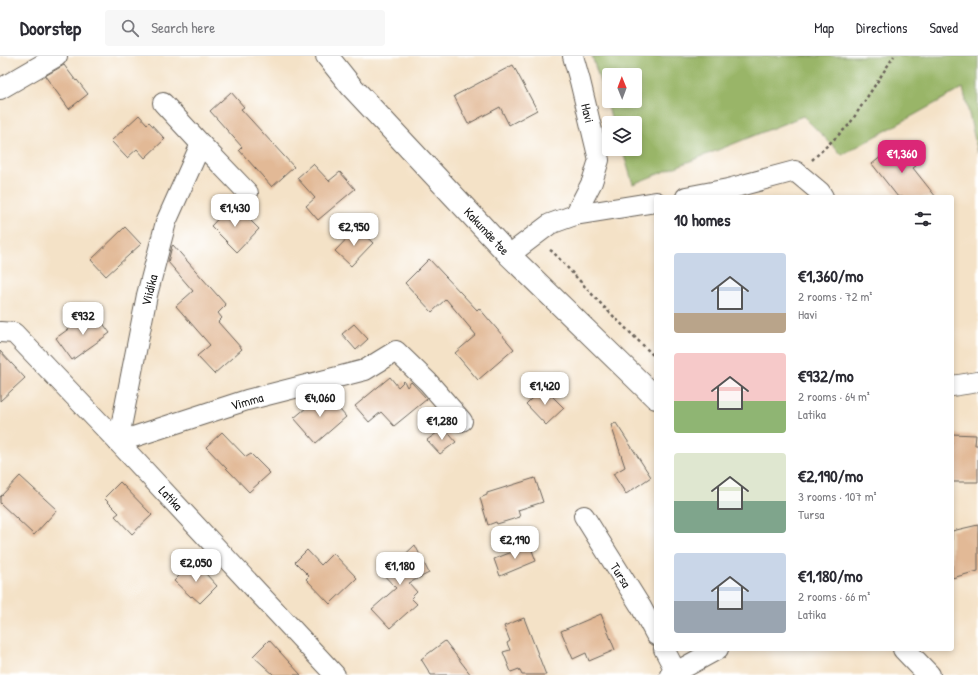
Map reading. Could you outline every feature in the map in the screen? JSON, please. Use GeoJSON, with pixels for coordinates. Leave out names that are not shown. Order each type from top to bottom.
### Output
{"type":"FeatureCollection","features":[{"type":"Feature","properties":{"kind":"street"},"geometry":{"type":"LineString","coordinates":[[0,89],[58,56]]}},
{"type":"Feature","properties":{"kind":"street","name":"Kakumäe tee"},"geometry":{"type":"LineString","coordinates":[[327,56],[357,92],[509,256],[654,396]]}},
{"type":"Feature","properties":{"kind":"street","name":"Havi"},"geometry":{"type":"LineString","coordinates":[[572,56],[580,82],[599,160],[592,182],[575,215]]}},
{"type":"Feature","properties":{"kind":"street"},"geometry":{"type":"LineString","coordinates":[[163,104],[248,192]]}},
{"type":"Feature","properties":{"kind":"street","name":"Viidika"},"geometry":{"type":"LineString","coordinates":[[118,442],[147,295],[166,222],[201,144]]}},
{"type":"Feature","properties":{"kind":"street"},"geometry":{"type":"LineString","coordinates":[[696,195],[728,189],[795,171],[822,195]]}},
{"type":"Feature","properties":{"kind":"street"},"geometry":{"type":"LineString","coordinates":[[509,256],[550,224],[575,215],[654,202]]}},
{"type":"Feature","properties":{"kind":"street","name":"Latika"},"geometry":{"type":"LineString","coordinates":[[0,332],[14,333],[118,442],[335,675]]}},
{"type":"Feature","properties":{"kind":"street","name":"Vimma"},"geometry":{"type":"LineString","coordinates":[[118,442],[247,400],[364,370],[396,351],[428,382],[462,421]]}},
{"type":"Feature","properties":{"kind":"street"},"geometry":{"type":"LineString","coordinates":[[954,386],[978,382]]}},
{"type":"Feature","properties":{"kind":"street","name":"Tursa"},"geometry":{"type":"LineString","coordinates":[[584,516],[641,607],[654,631]]}},
{"type":"Feature","properties":{"kind":"street"},"geometry":{"type":"LineString","coordinates":[[665,651],[673,674],[714,651]]}},
{"type":"Feature","properties":{"kind":"street"},"geometry":{"type":"LineString","coordinates":[[906,651],[929,675]]}},
{"type":"Feature","properties":{"kind":"path"},"geometry":{"type":"LineString","coordinates":[[799,175],[816,155],[849,125],[894,56]]}},
{"type":"Feature","properties":{"kind":"green space"},"geometry":{"type":"Polygon","coordinates":[[[592,56],[978,56],[978,153],[963,88],[842,155],[803,116],[633,184],[624,156],[642,156],[642,116],[611,116],[608,108],[642,108],[642,68],[602,68],[602,88],[592,56]]]}},
{"type":"Feature","properties":{"kind":"building"},"geometry":{"type":"Polygon","coordinates":[[[64,65],[88,94],[69,109],[45,76],[64,65]]]}},
{"type":"Feature","properties":{"kind":"building"},"geometry":{"type":"Polygon","coordinates":[[[513,65],[537,110],[509,125],[500,107],[468,124],[454,96],[513,65]]]}},
{"type":"Feature","properties":{"kind":"building"},"geometry":{"type":"Polygon","coordinates":[[[231,92],[244,107],[241,109],[294,167],[272,187],[239,150],[242,147],[210,111],[231,92]]]}},
{"type":"Feature","properties":{"kind":"building"},"geometry":{"type":"Polygon","coordinates":[[[139,115],[147,124],[149,122],[165,139],[145,158],[137,149],[127,158],[111,141],[139,115]]]}},
{"type":"Feature","properties":{"kind":"building"},"geometry":{"type":"Polygon","coordinates":[[[898,143],[916,166],[913,168],[934,195],[896,195],[872,164],[898,143]]]}},
{"type":"Feature","properties":{"kind":"building"},"geometry":{"type":"Polygon","coordinates":[[[313,164],[329,181],[340,172],[355,189],[318,220],[306,206],[315,198],[297,178],[313,164]]]}},
{"type":"Feature","properties":{"kind":"building"},"geometry":{"type":"Polygon","coordinates":[[[233,203],[259,229],[237,252],[211,226],[233,203]]]}},
{"type":"Feature","properties":{"kind":"building"},"geometry":{"type":"Polygon","coordinates":[[[125,227],[141,244],[106,276],[91,260],[125,227]]]}},
{"type":"Feature","properties":{"kind":"building"},"geometry":{"type":"Polygon","coordinates":[[[357,228],[373,243],[351,266],[335,251],[357,228]]]}},
{"type":"Feature","properties":{"kind":"building"},"geometry":{"type":"Polygon","coordinates":[[[173,245],[226,305],[218,313],[222,318],[218,322],[242,349],[214,374],[197,356],[210,345],[176,306],[193,291],[168,262],[173,245]]]}},
{"type":"Feature","properties":{"kind":"building"},"geometry":{"type":"Polygon","coordinates":[[[429,259],[477,310],[479,308],[514,349],[478,380],[455,353],[476,335],[446,299],[432,312],[405,283],[429,259]]]}},
{"type":"Feature","properties":{"kind":"building"},"geometry":{"type":"Polygon","coordinates":[[[96,314],[110,333],[72,360],[56,338],[85,317],[87,321],[96,314]]]}},
{"type":"Feature","properties":{"kind":"building"},"geometry":{"type":"Polygon","coordinates":[[[354,324],[368,339],[356,350],[342,334],[354,324]]]}},
{"type":"Feature","properties":{"kind":"building"},"geometry":{"type":"Polygon","coordinates":[[[0,351],[25,378],[0,401],[0,351]]]}},
{"type":"Feature","properties":{"kind":"building"},"geometry":{"type":"Polygon","coordinates":[[[390,377],[398,387],[404,381],[407,387],[411,382],[427,399],[394,426],[381,412],[369,422],[355,406],[390,377]]]}},
{"type":"Feature","properties":{"kind":"building"},"geometry":{"type":"Polygon","coordinates":[[[543,387],[564,408],[546,425],[526,404],[543,387]]]}},
{"type":"Feature","properties":{"kind":"building"},"geometry":{"type":"Polygon","coordinates":[[[325,392],[346,417],[316,443],[294,418],[325,392]]]}},
{"type":"Feature","properties":{"kind":"building"},"geometry":{"type":"Polygon","coordinates":[[[616,423],[651,477],[626,494],[613,474],[625,467],[611,425],[616,423]]]}},
{"type":"Feature","properties":{"kind":"building"},"geometry":{"type":"Polygon","coordinates":[[[444,428],[456,442],[440,454],[427,440],[444,428]]]}},
{"type":"Feature","properties":{"kind":"building"},"geometry":{"type":"Polygon","coordinates":[[[222,432],[246,457],[251,454],[270,473],[249,492],[206,447],[222,432]]]}},
{"type":"Feature","properties":{"kind":"building"},"geometry":{"type":"Polygon","coordinates":[[[954,434],[976,435],[975,445],[978,445],[978,482],[954,482],[954,434]]]}},
{"type":"Feature","properties":{"kind":"building"},"geometry":{"type":"Polygon","coordinates":[[[20,476],[57,510],[34,535],[0,503],[0,497],[20,476]]]}},
{"type":"Feature","properties":{"kind":"building"},"geometry":{"type":"Polygon","coordinates":[[[535,478],[543,502],[518,510],[520,517],[497,524],[496,522],[488,525],[480,498],[487,495],[487,493],[535,478]]]}},
{"type":"Feature","properties":{"kind":"building"},"geometry":{"type":"Polygon","coordinates":[[[120,482],[152,515],[132,534],[115,516],[119,513],[104,498],[120,482]]]}},
{"type":"Feature","properties":{"kind":"building"},"geometry":{"type":"Polygon","coordinates":[[[978,525],[978,571],[954,577],[954,531],[978,525]]]}},
{"type":"Feature","properties":{"kind":"building"},"geometry":{"type":"Polygon","coordinates":[[[415,545],[429,573],[409,583],[417,592],[411,598],[417,604],[390,628],[372,609],[396,588],[377,568],[390,556],[396,563],[415,545]]]}},
{"type":"Feature","properties":{"kind":"building"},"geometry":{"type":"Polygon","coordinates":[[[530,545],[536,561],[500,576],[494,559],[530,545]]]}},
{"type":"Feature","properties":{"kind":"building"},"geometry":{"type":"Polygon","coordinates":[[[307,550],[321,565],[333,553],[357,578],[330,604],[306,579],[309,576],[295,562],[307,550]]]}},
{"type":"Feature","properties":{"kind":"building"},"geometry":{"type":"Polygon","coordinates":[[[194,561],[217,586],[200,603],[192,596],[191,597],[174,581],[194,561]]]}},
{"type":"Feature","properties":{"kind":"building"},"geometry":{"type":"Polygon","coordinates":[[[601,614],[615,650],[589,661],[586,653],[573,659],[561,631],[601,614]]]}},
{"type":"Feature","properties":{"kind":"building"},"geometry":{"type":"Polygon","coordinates":[[[524,618],[546,675],[522,675],[519,669],[511,672],[503,652],[510,650],[507,643],[510,641],[504,626],[524,618]]]}},
{"type":"Feature","properties":{"kind":"building"},"geometry":{"type":"Polygon","coordinates":[[[269,640],[301,675],[274,675],[253,656],[269,640]]]}},
{"type":"Feature","properties":{"kind":"building"},"geometry":{"type":"Polygon","coordinates":[[[445,641],[471,675],[431,675],[421,659],[445,641]]]}}]}
